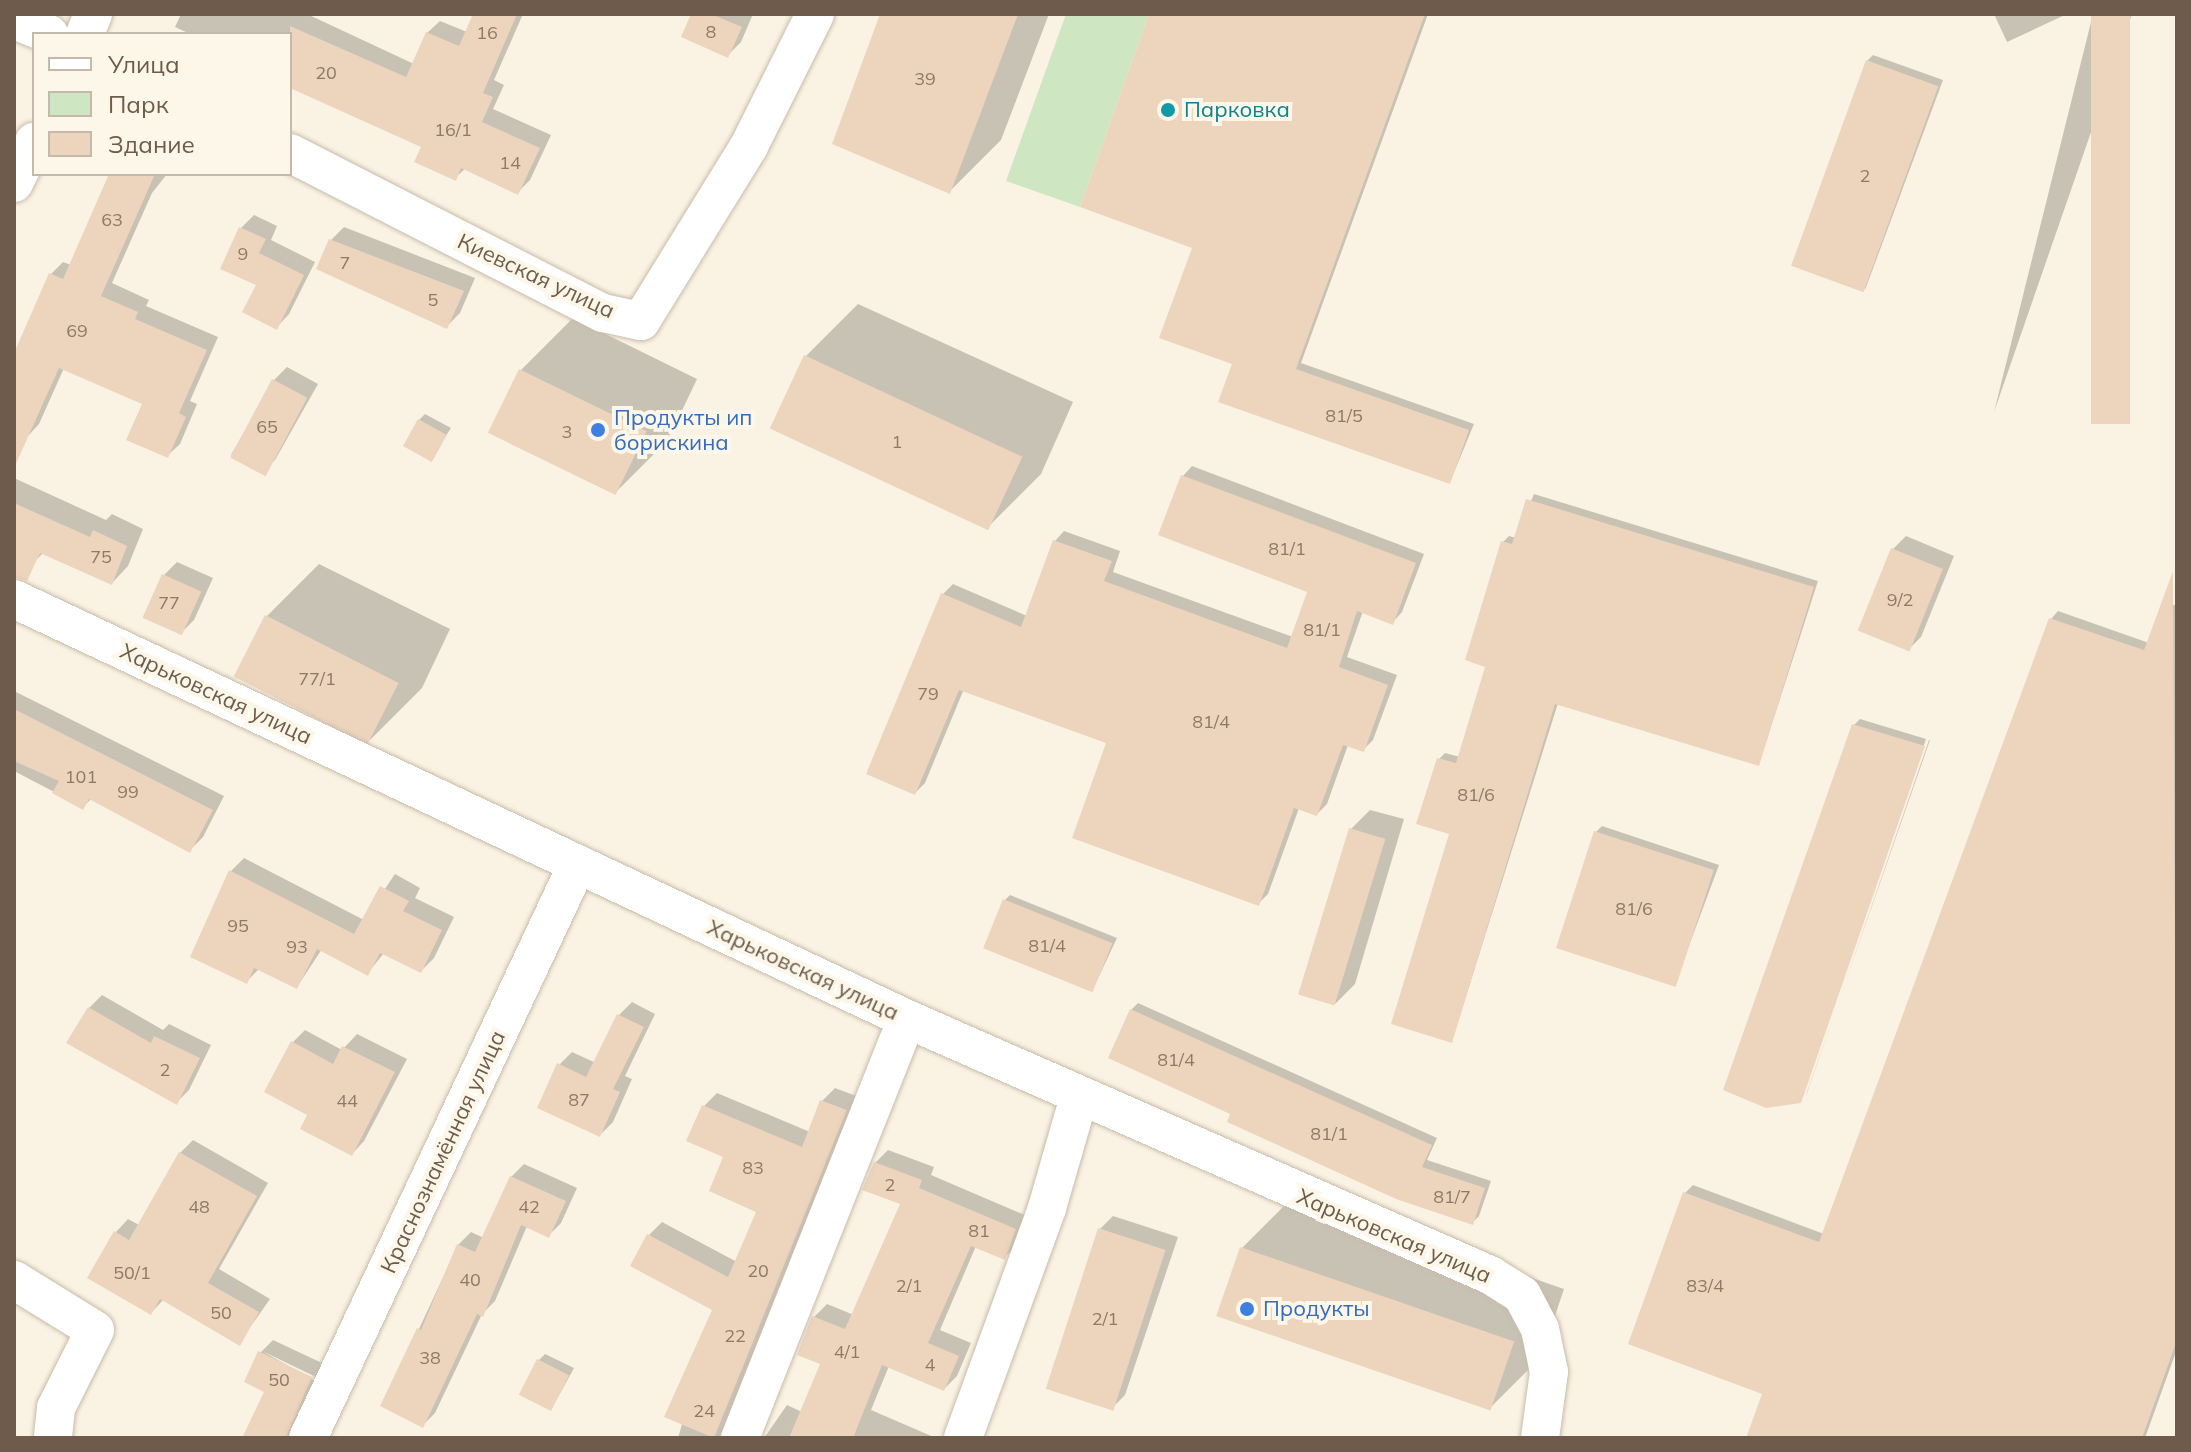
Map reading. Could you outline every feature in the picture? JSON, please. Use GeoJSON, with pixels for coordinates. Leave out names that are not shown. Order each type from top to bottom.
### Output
{"type":"FeatureCollection","features":[{"type":"Feature","properties":{"kind":"street","name":"Киевская улица"},"geometry":{"type":"LineString","coordinates":[[292,154],[603,313],[641,321],[749,146],[815,14]]}},
{"type":"Feature","properties":{"kind":"street"},"geometry":{"type":"LineString","coordinates":[[14,20],[44,32]]}},
{"type":"Feature","properties":{"kind":"street"},"geometry":{"type":"LineString","coordinates":[[14,183],[32,146]]}},
{"type":"Feature","properties":{"kind":"street","name":"Харьковская улица"},"geometry":{"type":"LineString","coordinates":[[14,599],[907,1019],[1490,1275],[1522,1295],[1540,1329],[1549,1372],[1540,1438]]}},
{"type":"Feature","properties":{"kind":"street","name":"Краснознамённая улица"},"geometry":{"type":"LineString","coordinates":[[308,1438],[577,865]]}},
{"type":"Feature","properties":{"kind":"street"},"geometry":{"type":"LineString","coordinates":[[740,1438],[907,1019]]}},
{"type":"Feature","properties":{"kind":"street"},"geometry":{"type":"LineString","coordinates":[[963,1438],[1047,1208],[1079,1097]]}},
{"type":"Feature","properties":{"kind":"street"},"geometry":{"type":"LineString","coordinates":[[14,1280],[95,1330],[56,1408],[53,1438]]}},
{"type":"Feature","properties":{"kind":"green space"},"geometry":{"type":"Polygon","coordinates":[[[1066,14],[1149,14],[1080,207],[1006,181],[1066,14]]]}},
{"type":"Feature","properties":{"kind":"building"},"geometry":{"type":"Polygon","coordinates":[[[473,14],[517,14],[483,93],[493,97],[482,122],[540,148],[518,195],[461,168],[456,181],[414,162],[421,147],[292,89],[290,26],[406,77],[426,32],[459,46],[473,14]]]}},
{"type":"Feature","properties":{"kind":"building"},"geometry":{"type":"Polygon","coordinates":[[[691,14],[711,14],[742,27],[728,58],[681,37],[691,14]]]}},
{"type":"Feature","properties":{"kind":"building"},"geometry":{"type":"Polygon","coordinates":[[[880,14],[1018,14],[950,194],[832,144],[880,14]]]}},
{"type":"Feature","properties":{"kind":"building"},"geometry":{"type":"Polygon","coordinates":[[[1149,14],[1425,14],[1296,369],[1469,430],[1450,484],[1218,402],[1232,364],[1159,338],[1192,248],[1080,207],[1149,14]]]}},
{"type":"Feature","properties":{"kind":"building"},"geometry":{"type":"Polygon","coordinates":[[[2091,14],[2130,14],[2130,424],[2091,424],[2091,14]]]}},
{"type":"Feature","properties":{"kind":"building"},"geometry":{"type":"Polygon","coordinates":[[[1866,60],[1938,86],[1863,292],[1791,266],[1866,60]]]}},
{"type":"Feature","properties":{"kind":"building"},"geometry":{"type":"Polygon","coordinates":[[[108,176],[154,176],[101,296],[138,312],[135,319],[207,350],[179,413],[186,417],[168,458],[126,440],[142,404],[59,368],[14,468],[14,353],[49,273],[63,279],[108,176]]]}},
{"type":"Feature","properties":{"kind":"building"},"geometry":{"type":"Polygon","coordinates":[[[239,227],[266,239],[259,253],[304,275],[277,330],[242,312],[256,285],[220,269],[239,227]]]}},
{"type":"Feature","properties":{"kind":"building"},"geometry":{"type":"Polygon","coordinates":[[[329,239],[464,291],[447,329],[316,269],[329,239]]]}},
{"type":"Feature","properties":{"kind":"building"},"geometry":{"type":"Polygon","coordinates":[[[804,355],[1022,457],[988,530],[770,428],[804,355]]]}},
{"type":"Feature","properties":{"kind":"building"},"geometry":{"type":"Polygon","coordinates":[[[519,369],[647,431],[616,495],[488,433],[519,369]]]}},
{"type":"Feature","properties":{"kind":"building"},"geometry":{"type":"Polygon","coordinates":[[[272,379],[307,398],[266,476],[230,458],[272,379]]]}},
{"type":"Feature","properties":{"kind":"building"},"geometry":{"type":"Polygon","coordinates":[[[418,419],[447,435],[432,462],[403,446],[418,419]]]}},
{"type":"Feature","properties":{"kind":"building"},"geometry":{"type":"Polygon","coordinates":[[[1181,475],[1416,563],[1393,625],[1357,611],[1339,667],[1388,685],[1364,752],[1343,745],[1317,816],[1294,808],[1259,906],[1072,838],[1106,743],[959,690],[915,795],[866,774],[941,593],[1021,627],[1053,540],[1112,561],[1104,581],[1287,648],[1307,592],[1158,535],[1181,475]]]}},
{"type":"Feature","properties":{"kind":"building"},"geometry":{"type":"Polygon","coordinates":[[[1526,499],[1814,587],[1759,766],[1555,704],[1452,1043],[1391,1024],[1449,834],[1416,824],[1437,758],[1456,763],[1485,667],[1465,660],[1501,541],[1512,544],[1526,499]]]}},
{"type":"Feature","properties":{"kind":"building"},"geometry":{"type":"Polygon","coordinates":[[[14,503],[90,537],[93,530],[127,546],[112,585],[40,553],[27,581],[14,577],[14,503]]]}},
{"type":"Feature","properties":{"kind":"building"},"geometry":{"type":"Polygon","coordinates":[[[1891,548],[1943,569],[1910,651],[1858,631],[1891,548]]]}},
{"type":"Feature","properties":{"kind":"building"},"geometry":{"type":"Polygon","coordinates":[[[2173,571],[2177,1340],[2142,1438],[1746,1438],[1762,1394],[1628,1344],[1683,1192],[1819,1242],[2049,618],[2144,650],[2173,571]]]}},
{"type":"Feature","properties":{"kind":"building"},"geometry":{"type":"Polygon","coordinates":[[[162,574],[201,591],[182,635],[142,618],[162,574]]]}},
{"type":"Feature","properties":{"kind":"building"},"geometry":{"type":"Polygon","coordinates":[[[265,615],[399,683],[367,745],[234,676],[265,615]]]}},
{"type":"Feature","properties":{"kind":"building"},"geometry":{"type":"Polygon","coordinates":[[[14,709],[213,810],[190,853],[89,799],[83,810],[52,793],[59,781],[14,761],[14,709]]]}},
{"type":"Feature","properties":{"kind":"building"},"geometry":{"type":"Polygon","coordinates":[[[1852,724],[1925,746],[1801,1103],[1766,1108],[1723,1090],[1852,724]]]}},
{"type":"Feature","properties":{"kind":"building"},"geometry":{"type":"Polygon","coordinates":[[[1349,828],[1385,839],[1334,1006],[1298,994],[1349,828]]]}},
{"type":"Feature","properties":{"kind":"building"},"geometry":{"type":"Polygon","coordinates":[[[1594,831],[1714,870],[1676,987],[1556,948],[1594,831]]]}},
{"type":"Feature","properties":{"kind":"building"},"geometry":{"type":"Polygon","coordinates":[[[229,870],[354,934],[380,886],[409,901],[403,911],[442,930],[421,973],[380,953],[368,976],[317,949],[297,989],[254,968],[247,984],[190,957],[229,870]]]}},
{"type":"Feature","properties":{"kind":"building"},"geometry":{"type":"Polygon","coordinates":[[[1003,899],[1112,943],[1093,992],[983,948],[1003,899]]]}},
{"type":"Feature","properties":{"kind":"building"},"geometry":{"type":"Polygon","coordinates":[[[88,1007],[151,1043],[154,1036],[200,1058],[177,1105],[66,1043],[88,1007]]]}},
{"type":"Feature","properties":{"kind":"building"},"geometry":{"type":"Polygon","coordinates":[[[1130,1009],[1432,1145],[1422,1167],[1485,1188],[1473,1225],[1396,1199],[1227,1122],[1230,1114],[1108,1058],[1130,1009]]]}},
{"type":"Feature","properties":{"kind":"building"},"geometry":{"type":"Polygon","coordinates":[[[617,1014],[644,1027],[613,1089],[620,1092],[600,1137],[537,1108],[557,1063],[586,1077],[617,1014]]]}},
{"type":"Feature","properties":{"kind":"building"},"geometry":{"type":"Polygon","coordinates":[[[291,1041],[333,1064],[342,1046],[395,1072],[352,1156],[300,1129],[307,1115],[264,1092],[291,1041]]]}},
{"type":"Feature","properties":{"kind":"building"},"geometry":{"type":"Polygon","coordinates":[[[820,1100],[847,1110],[714,1438],[664,1417],[712,1310],[630,1266],[647,1234],[728,1277],[756,1212],[709,1191],[723,1157],[686,1141],[702,1105],[802,1147],[820,1100]]]}},
{"type":"Feature","properties":{"kind":"building"},"geometry":{"type":"Polygon","coordinates":[[[179,1152],[257,1196],[208,1283],[259,1312],[240,1346],[160,1299],[151,1315],[87,1278],[114,1231],[129,1240],[179,1152]]]}},
{"type":"Feature","properties":{"kind":"building"},"geometry":{"type":"Polygon","coordinates":[[[874,1162],[922,1180],[919,1188],[1016,1229],[1005,1260],[971,1246],[928,1343],[959,1356],[944,1391],[882,1365],[853,1438],[789,1438],[820,1364],[797,1355],[812,1316],[845,1329],[900,1204],[862,1190],[874,1162]]]}},
{"type":"Feature","properties":{"kind":"building"},"geometry":{"type":"Polygon","coordinates":[[[510,1176],[566,1201],[549,1238],[521,1225],[483,1317],[477,1314],[423,1428],[380,1406],[417,1328],[421,1330],[457,1244],[475,1252],[510,1176]]]}},
{"type":"Feature","properties":{"kind":"building"},"geometry":{"type":"Polygon","coordinates":[[[1098,1228],[1166,1250],[1113,1411],[1046,1389],[1098,1228]]]}},
{"type":"Feature","properties":{"kind":"building"},"geometry":{"type":"Polygon","coordinates":[[[1240,1247],[1514,1341],[1490,1410],[1216,1316],[1240,1247]]]}},
{"type":"Feature","properties":{"kind":"building"},"geometry":{"type":"Polygon","coordinates":[[[258,1351],[312,1377],[286,1438],[242,1438],[264,1392],[244,1382],[258,1351]]]}},
{"type":"Feature","properties":{"kind":"building"},"geometry":{"type":"Polygon","coordinates":[[[537,1359],[569,1375],[551,1411],[519,1395],[537,1359]]]}},
{"type":"Feature","properties":{"kind":"place","name":"Парковка"},"geometry":{"type":"Point","coordinates":[1168,110]}},
{"type":"Feature","properties":{"kind":"place","name":"Продукты ип борискина"},"geometry":{"type":"Point","coordinates":[598,430]}},
{"type":"Feature","properties":{"kind":"place","name":"Продукты"},"geometry":{"type":"Point","coordinates":[1247,1309]}}]}
